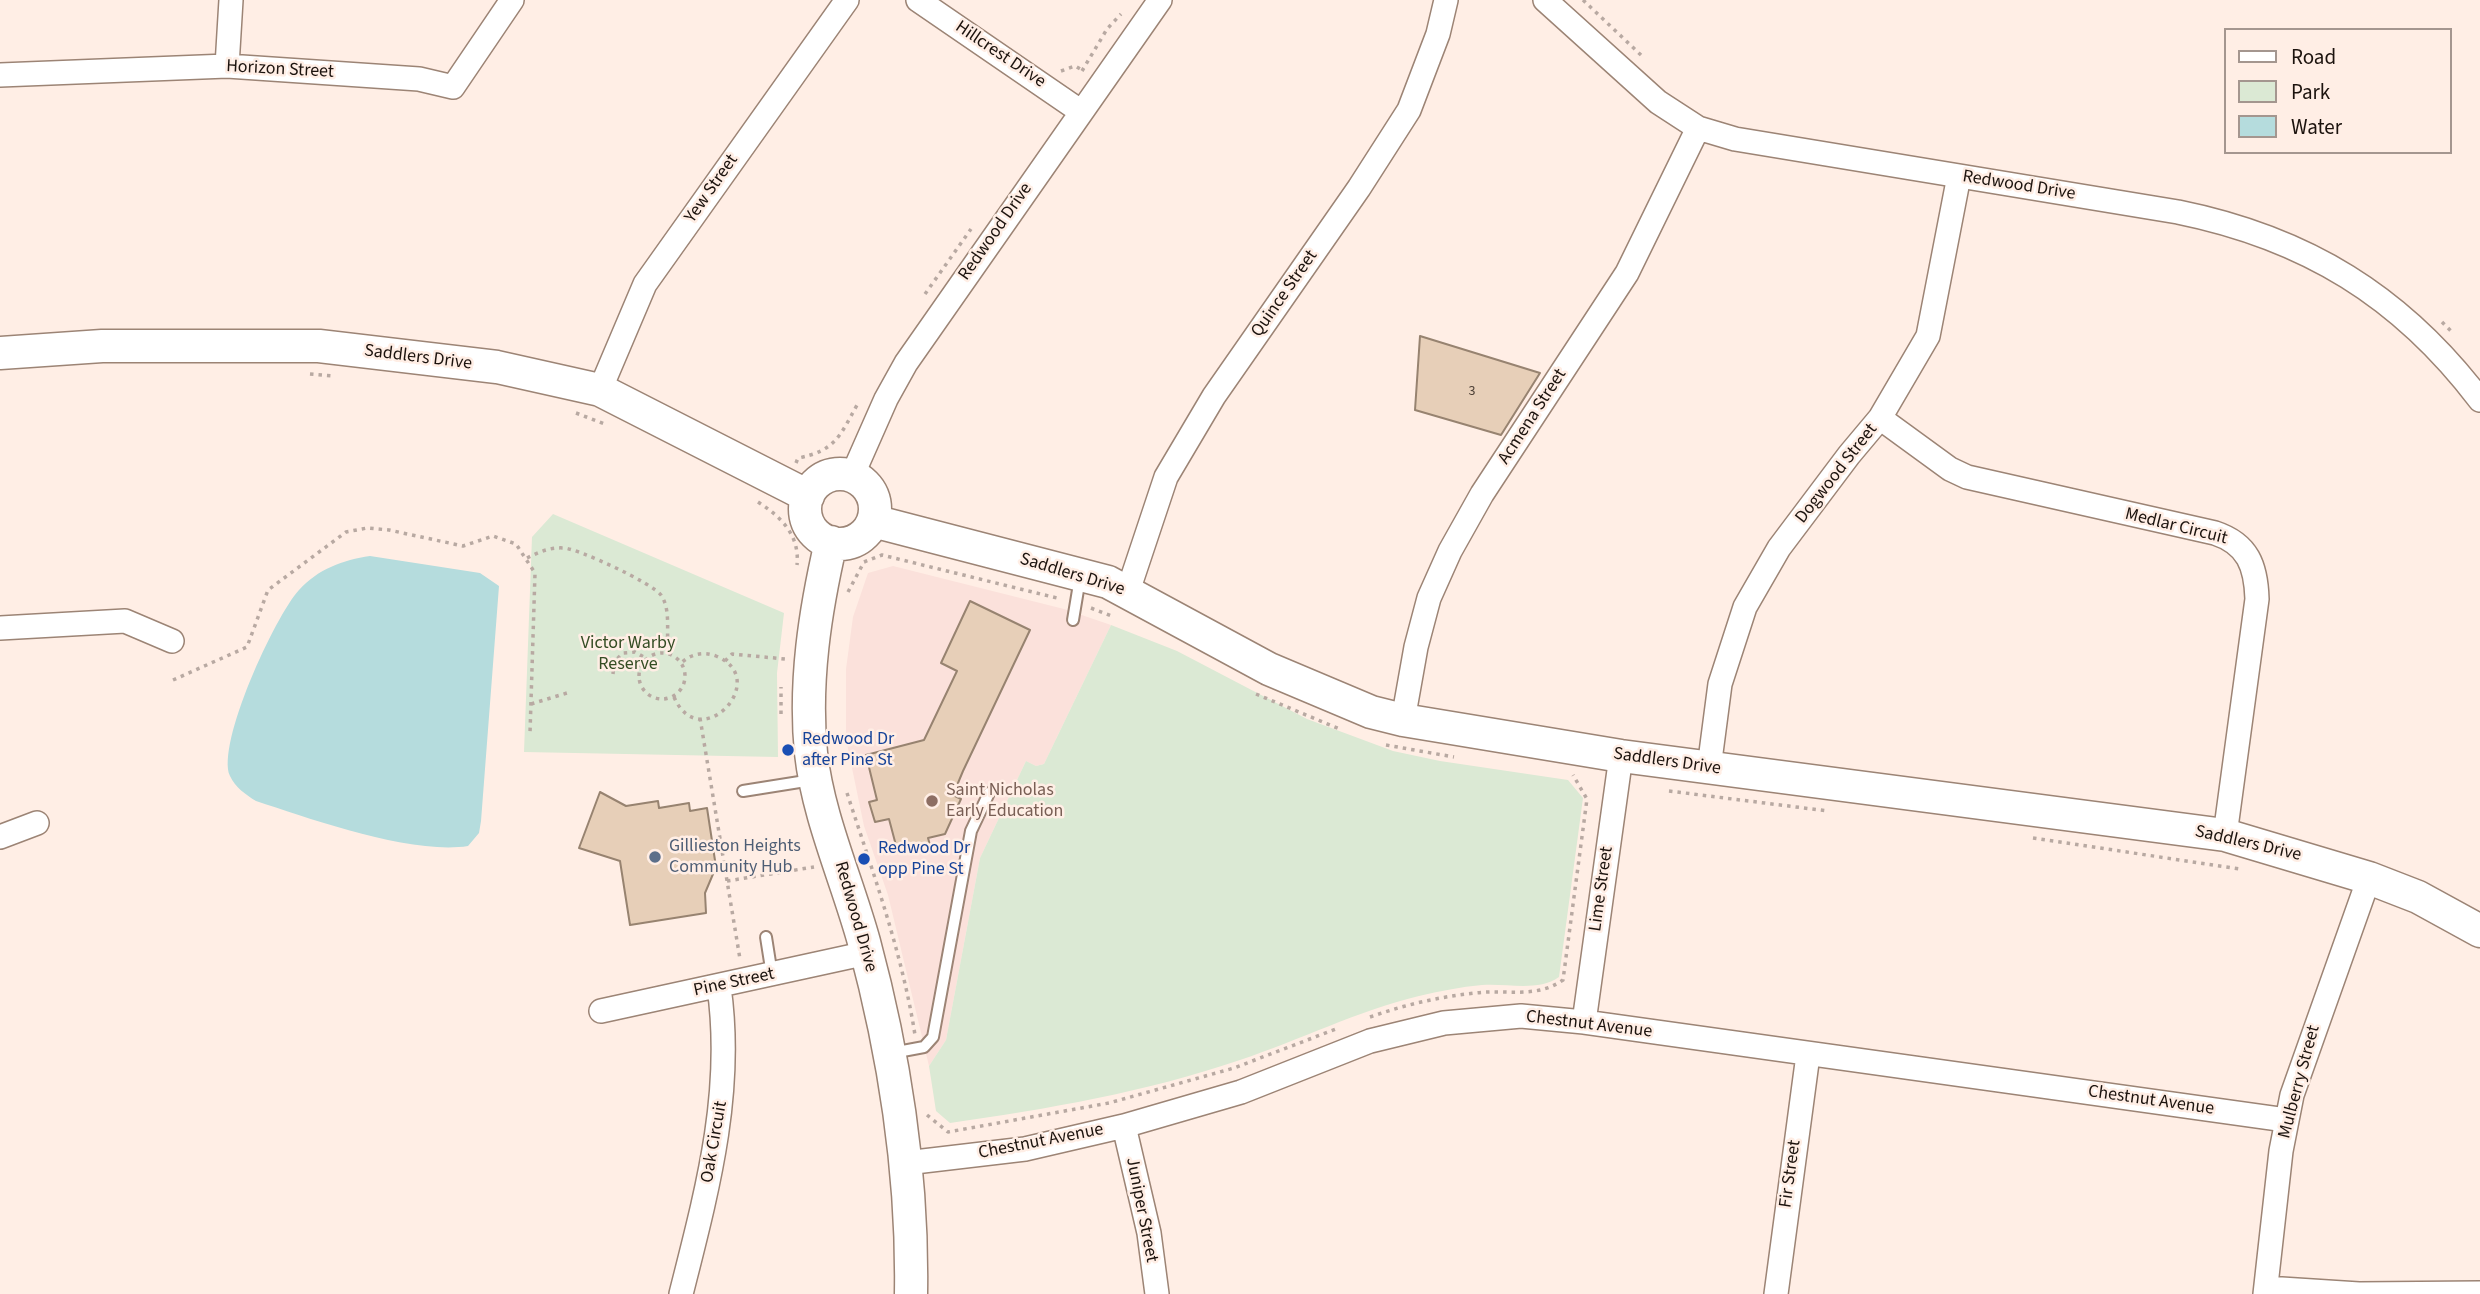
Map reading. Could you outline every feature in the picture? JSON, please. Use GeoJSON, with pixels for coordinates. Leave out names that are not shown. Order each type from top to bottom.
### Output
{"type":"FeatureCollection","features":[{"type":"Feature","properties":{"kind":"street"},"geometry":{"type":"LineString","coordinates":[[228,66],[231,0]]}},
{"type":"Feature","properties":{"kind":"street","name":"Horizon Street"},"geometry":{"type":"LineString","coordinates":[[0,75],[228,66],[419,79],[453,87],[512,0]]}},
{"type":"Feature","properties":{"kind":"street","name":"Yew Street"},"geometry":{"type":"LineString","coordinates":[[600,390],[645,284],[847,0]]}},
{"type":"Feature","properties":{"kind":"street","name":"Hillcrest Drive"},"geometry":{"type":"LineString","coordinates":[[918,0],[1080,111]]}},
{"type":"Feature","properties":{"kind":"street","name":"Redwood Drive"},"geometry":{"type":"LineString","coordinates":[[852,476],[876,419],[906,363],[1160,0]]}},
{"type":"Feature","properties":{"kind":"street","name":"Quince Street"},"geometry":{"type":"LineString","coordinates":[[1128,590],[1166,477],[1214,396],[1359,188],[1409,110],[1438,34],[1446,0]]}},
{"type":"Feature","properties":{"kind":"street","name":"Redwood Drive"},"geometry":{"type":"LineString","coordinates":[[1545,0],[1658,102],[1698,128],[1735,139],[2222,221],[2300,250],[2373,292],[2414,325],[2453,365],[2480,400]]}},
{"type":"Feature","properties":{"kind":"street","name":"Acmena Street"},"geometry":{"type":"LineString","coordinates":[[1403,720],[1426,610],[1450,551],[1482,494],[1627,272],[1698,128]]}},
{"type":"Feature","properties":{"kind":"street","name":"Dogwood Street"},"geometry":{"type":"LineString","coordinates":[[1709,768],[1720,684],[1745,607],[1780,548],[1880,418],[1928,336],[1959,176]]}},
{"type":"Feature","properties":{"kind":"street","name":"Saddlers Drive"},"geometry":{"type":"LineString","coordinates":[[0,353],[103,346],[319,346],[497,367],[600,390],[808,496]]}},
{"type":"Feature","properties":{"kind":"street","name":"Medlar Circuit"},"geometry":{"type":"LineString","coordinates":[[1880,418],[1950,469],[1967,477],[2215,533],[2240,544],[2254,568],[2257,599],[2225,835]]}},
{"type":"Feature","properties":{"kind":"street"},"geometry":{"type":"LineString","coordinates":[[834,474],[852,476],[872,494],[873,520],[856,540],[831,542],[816,534],[807,520],[808,496],[826,477],[834,474]]}},
{"type":"Feature","properties":{"kind":"street","name":"Saddlers Drive"},"geometry":{"type":"LineString","coordinates":[[873,520],[1128,590],[1269,669],[1371,712],[1403,720],[1622,756],[2225,835],[2369,878],[2418,897],[2480,931]]}},
{"type":"Feature","properties":{"kind":"street","name":"Redwood Drive"},"geometry":{"type":"LineString","coordinates":[[831,542],[812,644],[808,700],[830,780],[890,1053],[906,1163],[911,1294]]}},
{"type":"Feature","properties":{"kind":"street"},"geometry":{"type":"LineString","coordinates":[[0,628],[125,621],[172,640]]}},
{"type":"Feature","properties":{"kind":"street","name":"Lime Street"},"geometry":{"type":"LineString","coordinates":[[1584,1022],[1622,756]]}},
{"type":"Feature","properties":{"kind":"street"},"geometry":{"type":"LineString","coordinates":[[0,837],[37,823]]}},
{"type":"Feature","properties":{"kind":"street","name":"Mulberry Street"},"geometry":{"type":"LineString","coordinates":[[2265,1291],[2286,1121],[2317,1019],[2369,878]]}},
{"type":"Feature","properties":{"kind":"street","name":"Pine Street"},"geometry":{"type":"LineString","coordinates":[[601,1011],[867,953]]}},
{"type":"Feature","properties":{"kind":"street","name":"Oak Circuit"},"geometry":{"type":"LineString","coordinates":[[681,1294],[711,1173],[720,1116],[725,1055],[719,986]]}},
{"type":"Feature","properties":{"kind":"street","name":"Chestnut Avenue"},"geometry":{"type":"LineString","coordinates":[[906,1163],[1025,1149],[1124,1126],[1241,1093],[1370,1041],[1444,1023],[1521,1016],[1584,1022],[2286,1121]]}},
{"type":"Feature","properties":{"kind":"street","name":"Fir Street"},"geometry":{"type":"LineString","coordinates":[[1776,1294],[1808,1055]]}},
{"type":"Feature","properties":{"kind":"street","name":"Juniper Street"},"geometry":{"type":"LineString","coordinates":[[1124,1126],[1149,1233],[1157,1294]]}},
{"type":"Feature","properties":{"kind":"street"},"geometry":{"type":"LineString","coordinates":[[2265,1291],[2359,1294],[2480,1293]]}},
{"type":"Feature","properties":{"kind":"lane"},"geometry":{"type":"LineString","coordinates":[[1073,620],[1080,575]]}},
{"type":"Feature","properties":{"kind":"lane"},"geometry":{"type":"LineString","coordinates":[[743,791],[830,780]]}},
{"type":"Feature","properties":{"kind":"lane"},"geometry":{"type":"LineString","coordinates":[[890,1053],[924,1047],[933,1037],[971,831],[989,793]]}},
{"type":"Feature","properties":{"kind":"lane"},"geometry":{"type":"LineString","coordinates":[[766,937],[772,975]]}},
{"type":"Feature","properties":{"kind":"path"},"geometry":{"type":"LineString","coordinates":[[1583,0],[1651,64]]}},
{"type":"Feature","properties":{"kind":"path"},"geometry":{"type":"LineString","coordinates":[[1078,76],[1107,29],[1126,10]]}},
{"type":"Feature","properties":{"kind":"path"},"geometry":{"type":"LineString","coordinates":[[304,374],[343,377]]}},
{"type":"Feature","properties":{"kind":"path"},"geometry":{"type":"LineString","coordinates":[[575,413],[614,427]]}},
{"type":"Feature","properties":{"kind":"path"},"geometry":{"type":"LineString","coordinates":[[749,496],[786,523],[795,540],[798,559]]}},
{"type":"Feature","properties":{"kind":"path"},"geometry":{"type":"LineString","coordinates":[[173,680],[247,647],[268,590],[346,533],[367,528],[389,530],[463,546],[494,536],[516,544],[535,573],[530,733]]}},
{"type":"Feature","properties":{"kind":"path"},"geometry":{"type":"LineString","coordinates":[[527,558],[545,549],[566,548],[651,584],[663,597],[668,617],[665,636],[668,654]]}},
{"type":"Feature","properties":{"kind":"path"},"geometry":{"type":"LineString","coordinates":[[847,602],[859,571]]}},
{"type":"Feature","properties":{"kind":"path"},"geometry":{"type":"LineString","coordinates":[[613,674],[614,662],[623,653],[635,652],[647,659]]}},
{"type":"Feature","properties":{"kind":"path"},"geometry":{"type":"LineString","coordinates":[[661,653],[668,654],[681,663],[685,670],[684,685],[674,697],[659,700],[646,693],[639,672],[647,659],[661,653]]}},
{"type":"Feature","properties":{"kind":"path"},"geometry":{"type":"LineString","coordinates":[[674,697],[685,713],[700,718],[716,716],[732,704],[737,683],[734,673],[725,662],[709,653],[698,653],[681,663]]}},
{"type":"Feature","properties":{"kind":"path"},"geometry":{"type":"LineString","coordinates":[[725,662],[732,654],[742,653],[785,659]]}},
{"type":"Feature","properties":{"kind":"path"},"geometry":{"type":"LineString","coordinates":[[531,704],[567,693]]}},
{"type":"Feature","properties":{"kind":"path"},"geometry":{"type":"LineString","coordinates":[[700,718],[740,961]]}},
{"type":"Feature","properties":{"kind":"path"},"geometry":{"type":"LineString","coordinates":[[1368,1017],[1405,1004],[1476,992],[1547,991],[1563,980],[1587,799],[1573,775]]}},
{"type":"Feature","properties":{"kind":"path"},"geometry":{"type":"LineString","coordinates":[[830,780],[884,909]]}},
{"type":"Feature","properties":{"kind":"path"},"geometry":{"type":"LineString","coordinates":[[1656,788],[1834,812]]}},
{"type":"Feature","properties":{"kind":"path"},"geometry":{"type":"LineString","coordinates":[[2026,837],[2243,869]]}},
{"type":"Feature","properties":{"kind":"path"},"geometry":{"type":"LineString","coordinates":[[727,881],[814,867]]}},
{"type":"Feature","properties":{"kind":"path"},"geometry":{"type":"LineString","coordinates":[[936,1123],[948,1132],[1110,1103],[1234,1068],[1343,1026]]}},
{"type":"Feature","properties":{"kind":"shaded area","name":"Saint Nicholas Early Education"},"geometry":{"type":"Polygon","coordinates":[[[893,566],[1064,609],[1111,625],[1044,764],[1036,766],[1026,761],[980,858],[946,1040],[929,1066],[888,895],[864,826],[846,739],[846,669],[853,617],[868,573],[893,566]]]}},
{"type":"Feature","properties":{"kind":"green space","name":"Victor Warby Reserve"},"geometry":{"type":"Polygon","coordinates":[[[553,514],[784,613],[777,673],[778,757],[524,752],[532,537],[553,514]]]}},
{"type":"Feature","properties":{"kind":"green space"},"geometry":{"type":"Polygon","coordinates":[[[1111,625],[1177,651],[1307,719],[1393,751],[1440,761],[1568,780],[1583,798],[1559,977],[1551,982],[1532,986],[1482,985],[1427,994],[1373,1010],[1240,1060],[1169,1081],[1060,1105],[950,1123],[936,1111],[929,1066],[946,1040],[980,858],[1026,761],[1036,766],[1044,764],[1111,625]]]}},
{"type":"Feature","properties":{"kind":"water"},"geometry":{"type":"Polygon","coordinates":[[[370,556],[480,573],[499,586],[481,821],[479,833],[468,846],[419,845],[332,826],[256,801],[241,790],[230,776],[228,760],[239,710],[263,652],[289,604],[314,576],[341,563],[370,556]]]}},
{"type":"Feature","properties":{"kind":"building"},"geometry":{"type":"Polygon","coordinates":[[[1420,336],[1540,373],[1501,435],[1415,410],[1420,336]]]}},
{"type":"Feature","properties":{"kind":"building"},"geometry":{"type":"Polygon","coordinates":[[[970,601],[1030,630],[953,795],[961,799],[945,834],[928,838],[930,845],[898,853],[889,819],[875,822],[869,802],[877,800],[866,755],[924,740],[957,671],[941,663],[970,601]]]}},
{"type":"Feature","properties":{"kind":"building","name":"Gillieston Heights Community Hub"},"geometry":{"type":"Polygon","coordinates":[[[600,792],[626,806],[658,801],[659,808],[689,803],[690,811],[707,808],[716,867],[705,893],[706,913],[630,925],[620,861],[579,848],[600,792]]]}},
{"type":"Feature","properties":{"kind":"place","name":"Redwood Dr after Pine St"},"geometry":{"type":"Point","coordinates":[788,750]}},
{"type":"Feature","properties":{"kind":"place","name":"Saint Nicholas Early Education"},"geometry":{"type":"Point","coordinates":[932,801]}},
{"type":"Feature","properties":{"kind":"place","name":"Gillieston Heights Community Hub"},"geometry":{"type":"Point","coordinates":[655,857]}},
{"type":"Feature","properties":{"kind":"place","name":"Redwood Dr opp Pine St"},"geometry":{"type":"Point","coordinates":[864,859]}}]}
